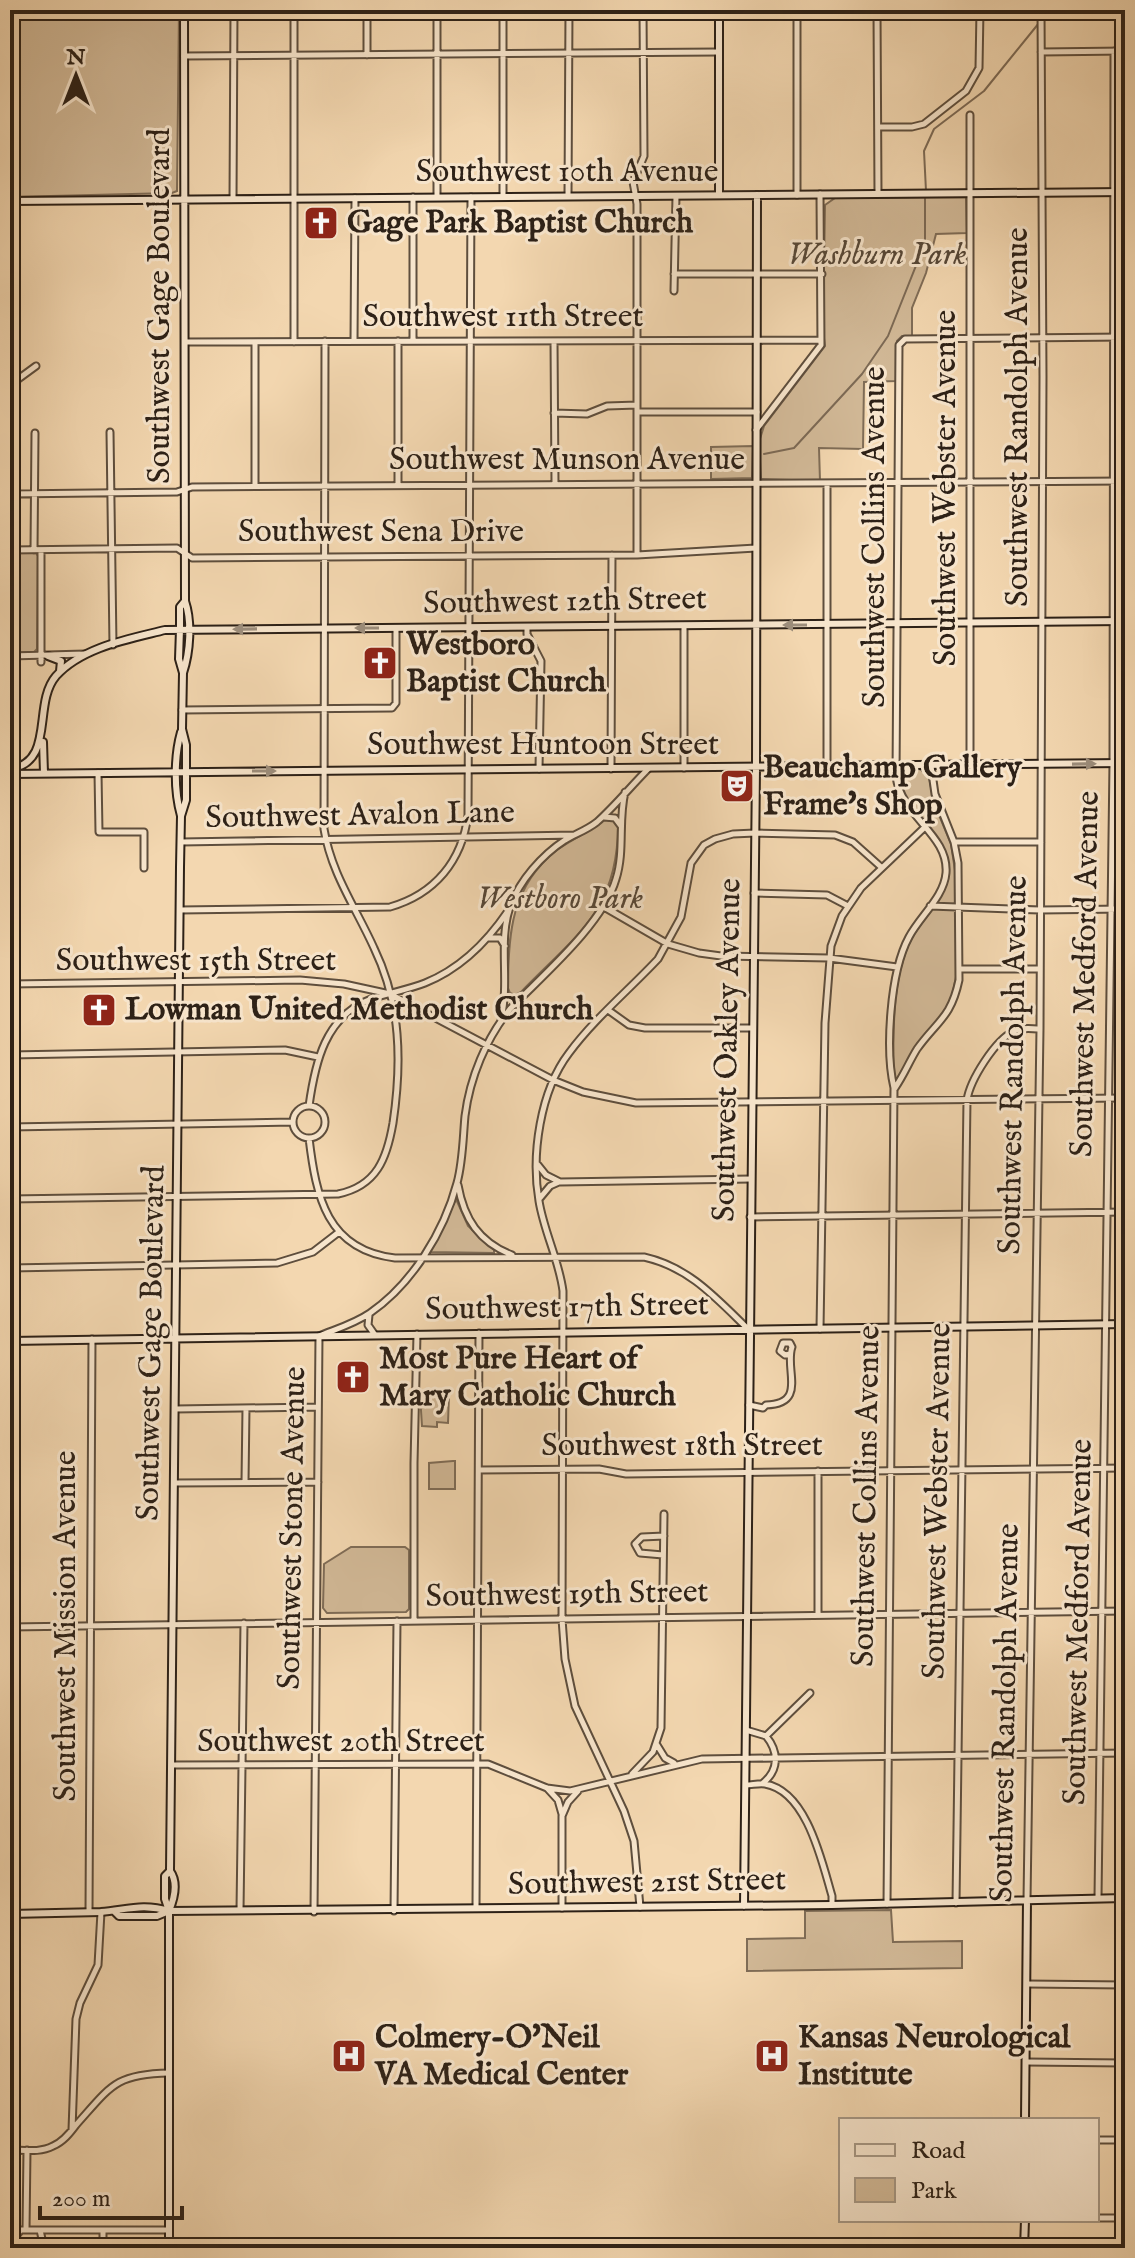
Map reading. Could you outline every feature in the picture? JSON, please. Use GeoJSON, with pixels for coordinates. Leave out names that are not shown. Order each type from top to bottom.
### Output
{"type":"FeatureCollection","features":[{"type":"Feature","properties":{"kind":"main road","name":"Southwest Gage Boulevard"},"geometry":{"type":"LineString","coordinates":[[183,673],[188,660],[188,612],[185,601],[184,10]]}},
{"type":"Feature","properties":{"kind":"main road"},"geometry":{"type":"LineString","coordinates":[[719,10],[719,195]]}},
{"type":"Feature","properties":{"kind":"main road","name":"Southwest 10th Avenue"},"geometry":{"type":"LineString","coordinates":[[10,201],[1125,192]]}},
{"type":"Feature","properties":{"kind":"main road","name":"Southwest Oakley Avenue"},"geometry":{"type":"LineString","coordinates":[[744,1906],[756,768],[757,195]]}},
{"type":"Feature","properties":{"kind":"main road","name":"Southwest Gage Boulevard"},"geometry":{"type":"LineString","coordinates":[[181,816],[186,800],[186,745],[182,729],[183,673],[179,659],[180,607],[185,601]]}},
{"type":"Feature","properties":{"kind":"main road","name":"Southwest 12th Street"},"geometry":{"type":"LineString","coordinates":[[93,652],[165,630],[180,629],[1125,621]]}},
{"type":"Feature","properties":{"kind":"main road"},"geometry":{"type":"LineString","coordinates":[[10,771],[24,765],[36,753],[49,686],[75,661],[93,652]]}},
{"type":"Feature","properties":{"kind":"main road"},"geometry":{"type":"LineString","coordinates":[[44,658],[61,661],[60,673]]}},
{"type":"Feature","properties":{"kind":"main road"},"geometry":{"type":"LineString","coordinates":[[42,714],[44,773]]}},
{"type":"Feature","properties":{"kind":"main road","name":"Southwest Gage Boulevard"},"geometry":{"type":"LineString","coordinates":[[169,2248],[169,1911],[165,1899],[165,1876],[170,1871],[172,1765],[180,1052],[181,816],[177,800],[177,772],[182,729]]}},
{"type":"Feature","properties":{"kind":"main road","name":"Southwest Huntoon Street"},"geometry":{"type":"LineString","coordinates":[[10,771],[1125,763]]}},
{"type":"Feature","properties":{"kind":"main road","name":"Southwest 17th Street"},"geometry":{"type":"LineString","coordinates":[[10,1341],[1125,1324]]}},
{"type":"Feature","properties":{"kind":"main road","name":"Southwest 21st Street"},"geometry":{"type":"LineString","coordinates":[[10,1914],[157,1907],[169,1911],[314,1912],[1125,1898]]}},
{"type":"Feature","properties":{"kind":"main road","name":"Southwest Randolph Avenue"},"geometry":{"type":"LineString","coordinates":[[1025,2118],[1027,1900]]}},
{"type":"Feature","properties":{"kind":"main road"},"geometry":{"type":"LineString","coordinates":[[1024,2248],[1025,2222]]}},
{"type":"Feature","properties":{"kind":"street"},"geometry":{"type":"LineString","coordinates":[[233,199],[234,10]]}},
{"type":"Feature","properties":{"kind":"street"},"geometry":{"type":"LineString","coordinates":[[294,10],[294,342]]}},
{"type":"Feature","properties":{"kind":"street"},"geometry":{"type":"LineString","coordinates":[[367,10],[367,55]]}},
{"type":"Feature","properties":{"kind":"street"},"geometry":{"type":"LineString","coordinates":[[437,10],[437,197]]}},
{"type":"Feature","properties":{"kind":"street"},"geometry":{"type":"LineString","coordinates":[[503,10],[503,197]]}},
{"type":"Feature","properties":{"kind":"street"},"geometry":{"type":"LineString","coordinates":[[568,196],[569,10]]}},
{"type":"Feature","properties":{"kind":"street"},"geometry":{"type":"LineString","coordinates":[[637,555],[637,204],[633,182],[644,156],[643,10]]}},
{"type":"Feature","properties":{"kind":"street"},"geometry":{"type":"LineString","coordinates":[[797,10],[797,195]]}},
{"type":"Feature","properties":{"kind":"street"},"geometry":{"type":"LineString","coordinates":[[877,10],[878,194]]}},
{"type":"Feature","properties":{"kind":"street"},"geometry":{"type":"LineString","coordinates":[[878,127],[912,127],[930,122],[971,85],[979,68],[980,10]]}},
{"type":"Feature","properties":{"kind":"street","name":"Southwest Randolph Avenue"},"geometry":{"type":"LineString","coordinates":[[1027,1900],[1040,1029],[1043,482],[1041,10]]}},
{"type":"Feature","properties":{"kind":"street","name":"Southwest Medford Avenue"},"geometry":{"type":"LineString","coordinates":[[1098,1898],[1113,763],[1114,51]]}},
{"type":"Feature","properties":{"kind":"street"},"geometry":{"type":"LineString","coordinates":[[1041,52],[1125,51]]}},
{"type":"Feature","properties":{"kind":"street"},"geometry":{"type":"LineString","coordinates":[[184,56],[719,52]]}},
{"type":"Feature","properties":{"kind":"street","name":"Southwest Webster Avenue"},"geometry":{"type":"LineString","coordinates":[[970,115],[970,765]]}},
{"type":"Feature","properties":{"kind":"street"},"geometry":{"type":"LineString","coordinates":[[756,430],[819,350],[822,274],[820,194]]}},
{"type":"Feature","properties":{"kind":"street"},"geometry":{"type":"LineString","coordinates":[[674,291],[676,196]]}},
{"type":"Feature","properties":{"kind":"street"},"geometry":{"type":"LineString","coordinates":[[413,197],[413,341]]}},
{"type":"Feature","properties":{"kind":"street"},"geometry":{"type":"LineString","coordinates":[[180,910],[390,907],[419,896],[444,874],[464,838],[468,815],[471,197]]}},
{"type":"Feature","properties":{"kind":"street"},"geometry":{"type":"LineString","coordinates":[[354,341],[355,198]]}},
{"type":"Feature","properties":{"kind":"street"},"geometry":{"type":"LineString","coordinates":[[674,274],[822,274]]}},
{"type":"Feature","properties":{"kind":"street"},"geometry":{"type":"LineString","coordinates":[[971,338],[1125,337]]}},
{"type":"Feature","properties":{"kind":"street","name":"Southwest Collins Avenue"},"geometry":{"type":"LineString","coordinates":[[887,1904],[893,996],[897,967],[911,934],[942,887],[946,865],[943,851],[901,799],[896,777],[901,341],[971,338]]}},
{"type":"Feature","properties":{"kind":"street","name":"Southwest 11th Street"},"geometry":{"type":"LineString","coordinates":[[185,342],[821,340]]}},
{"type":"Feature","properties":{"kind":"street"},"geometry":{"type":"LineString","coordinates":[[10,1199],[349,1191],[377,1172],[386,1156],[395,1109],[399,1059],[397,1024],[383,967],[332,862],[326,840],[322,771],[325,341]]}},
{"type":"Feature","properties":{"kind":"street"},"geometry":{"type":"LineString","coordinates":[[398,341],[398,485]]}},
{"type":"Feature","properties":{"kind":"street"},"geometry":{"type":"LineString","coordinates":[[554,341],[555,484]]}},
{"type":"Feature","properties":{"kind":"street"},"geometry":{"type":"LineString","coordinates":[[255,342],[255,486]]}},
{"type":"Feature","properties":{"kind":"street"},"geometry":{"type":"LineString","coordinates":[[10,385],[36,366]]}},
{"type":"Feature","properties":{"kind":"street"},"geometry":{"type":"LineString","coordinates":[[554,413],[587,414],[607,406],[757,412]]}},
{"type":"Feature","properties":{"kind":"street"},"geometry":{"type":"LineString","coordinates":[[110,432],[113,645]]}},
{"type":"Feature","properties":{"kind":"street"},"geometry":{"type":"LineString","coordinates":[[34,550],[35,433]]}},
{"type":"Feature","properties":{"kind":"street","name":"Southwest Munson Avenue"},"geometry":{"type":"LineString","coordinates":[[10,494],[177,492],[192,487],[255,486],[1125,481]]}},
{"type":"Feature","properties":{"kind":"street"},"geometry":{"type":"LineString","coordinates":[[827,484],[827,766]]}},
{"type":"Feature","properties":{"kind":"street","name":"Southwest Sena Drive"},"geometry":{"type":"LineString","coordinates":[[10,550],[177,548],[192,558],[637,555],[756,548]]}},
{"type":"Feature","properties":{"kind":"street"},"geometry":{"type":"LineString","coordinates":[[41,550],[44,658]]}},
{"type":"Feature","properties":{"kind":"street"},"geometry":{"type":"LineString","coordinates":[[611,769],[612,555]]}},
{"type":"Feature","properties":{"kind":"street"},"geometry":{"type":"LineString","coordinates":[[684,626],[684,768]]}},
{"type":"Feature","properties":{"kind":"street"},"geometry":{"type":"LineString","coordinates":[[527,627],[527,634],[541,661],[539,769]]}},
{"type":"Feature","properties":{"kind":"street"},"geometry":{"type":"LineString","coordinates":[[182,710],[394,707],[396,628]]}},
{"type":"Feature","properties":{"kind":"street","name":"Southwest 12th Street"},"geometry":{"type":"LineString","coordinates":[[10,656],[44,658],[93,652]]}},
{"type":"Feature","properties":{"kind":"street"},"geometry":{"type":"LineString","coordinates":[[894,1088],[917,1050],[953,1005],[959,969],[960,908],[954,842],[937,804],[931,766]]}},
{"type":"Feature","properties":{"kind":"street"},"geometry":{"type":"LineString","coordinates":[[309,1106],[318,1057],[334,1025],[351,1009],[373,998],[440,975],[463,961],[487,938],[511,907],[529,874],[547,855],[601,818],[649,768]]}},
{"type":"Feature","properties":{"kind":"street"},"geometry":{"type":"LineString","coordinates":[[98,772],[99,832],[144,832],[144,868]]}},
{"type":"Feature","properties":{"kind":"street"},"geometry":{"type":"LineString","coordinates":[[319,1336],[371,1313],[397,1289],[423,1258],[441,1225],[457,1182],[469,1095],[487,1045],[500,1022],[604,907],[619,865],[625,792]]}},
{"type":"Feature","properties":{"kind":"street"},"geometry":{"type":"LineString","coordinates":[[601,818],[615,818],[622,827]]}},
{"type":"Feature","properties":{"kind":"street"},"geometry":{"type":"LineString","coordinates":[[820,1329],[829,958],[834,936],[848,906],[881,867],[925,827]]}},
{"type":"Feature","properties":{"kind":"street"},"geometry":{"type":"LineString","coordinates":[[640,1907],[634,1841],[624,1811],[575,1706],[565,1659],[562,1619],[563,1291],[539,1205],[538,1138],[553,1080],[569,1053],[658,959],[668,944],[683,910],[689,870],[698,852],[715,839],[733,834],[835,835],[853,842],[881,867]]}},
{"type":"Feature","properties":{"kind":"street","name":"Southwest Avalon Lane"},"geometry":{"type":"LineString","coordinates":[[181,842],[574,835]]}},
{"type":"Feature","properties":{"kind":"street","name":"Southwest Avalon Lane"},"geometry":{"type":"LineString","coordinates":[[539,837],[549,844],[547,855]]}},
{"type":"Feature","properties":{"kind":"street"},"geometry":{"type":"LineString","coordinates":[[954,842],[1041,842]]}},
{"type":"Feature","properties":{"kind":"street"},"geometry":{"type":"LineString","coordinates":[[754,893],[827,895],[848,906]]}},
{"type":"Feature","properties":{"kind":"street"},"geometry":{"type":"LineString","coordinates":[[930,906],[1125,909]]}},
{"type":"Feature","properties":{"kind":"street"},"geometry":{"type":"LineString","coordinates":[[500,1022],[506,991],[505,947],[511,907]]}},
{"type":"Feature","properties":{"kind":"street"},"geometry":{"type":"LineString","coordinates":[[604,907],[668,944],[709,955],[829,958],[897,967]]}},
{"type":"Feature","properties":{"kind":"street"},"geometry":{"type":"LineString","coordinates":[[487,938],[500,938],[505,947]]}},
{"type":"Feature","properties":{"kind":"street"},"geometry":{"type":"LineString","coordinates":[[959,969],[1039,969]]}},
{"type":"Feature","properties":{"kind":"street","name":"Southwest 15th Street"},"geometry":{"type":"LineString","coordinates":[[10,984],[300,980],[344,984],[390,994],[553,1080],[583,1092],[636,1103],[1125,1098]]}},
{"type":"Feature","properties":{"kind":"street"},"geometry":{"type":"LineString","coordinates":[[506,991],[511,997],[523,996]]}},
{"type":"Feature","properties":{"kind":"street"},"geometry":{"type":"LineString","coordinates":[[608,1010],[629,1025],[645,1028],[752,1028]]}},
{"type":"Feature","properties":{"kind":"street"},"geometry":{"type":"LineString","coordinates":[[967,1100],[971,1081],[1002,1040],[1017,1030],[1040,1029]]}},
{"type":"Feature","properties":{"kind":"street"},"geometry":{"type":"LineString","coordinates":[[10,1055],[285,1050],[318,1057]]}},
{"type":"Feature","properties":{"kind":"street","name":"Southwest Webster Avenue"},"geometry":{"type":"LineString","coordinates":[[956,1903],[967,1100]]}},
{"type":"Feature","properties":{"kind":"street"},"geometry":{"type":"LineString","coordinates":[[309,1106],[319,1109],[325,1122],[320,1133],[309,1138],[296,1132],[293,1122],[299,1109],[309,1106]]}},
{"type":"Feature","properties":{"kind":"street"},"geometry":{"type":"LineString","coordinates":[[10,1127],[293,1122]]}},
{"type":"Feature","properties":{"kind":"street"},"geometry":{"type":"LineString","coordinates":[[309,1138],[319,1194],[327,1215],[339,1232],[356,1247],[395,1258],[629,1255],[666,1263],[700,1282],[749,1330]]}},
{"type":"Feature","properties":{"kind":"street"},"geometry":{"type":"LineString","coordinates":[[536,1160],[546,1175],[560,1182]]}},
{"type":"Feature","properties":{"kind":"street"},"geometry":{"type":"LineString","coordinates":[[539,1205],[543,1193],[560,1182],[751,1179]]}},
{"type":"Feature","properties":{"kind":"street"},"geometry":{"type":"LineString","coordinates":[[457,1182],[462,1206],[474,1228],[493,1246],[517,1257]]}},
{"type":"Feature","properties":{"kind":"street"},"geometry":{"type":"LineString","coordinates":[[750,1217],[1125,1212]]}},
{"type":"Feature","properties":{"kind":"street"},"geometry":{"type":"LineString","coordinates":[[10,1268],[282,1263],[313,1252],[339,1232]]}},
{"type":"Feature","properties":{"kind":"street"},"geometry":{"type":"LineString","coordinates":[[371,1313],[368,1325],[375,1335]]}},
{"type":"Feature","properties":{"kind":"street"},"geometry":{"type":"LineString","coordinates":[[476,1909],[479,1333]]}},
{"type":"Feature","properties":{"kind":"street"},"geometry":{"type":"LineString","coordinates":[[414,1621],[417,1334]]}},
{"type":"Feature","properties":{"kind":"street","name":"Southwest Stone Avenue"},"geometry":{"type":"LineString","coordinates":[[314,1912],[319,1336]]}},
{"type":"Feature","properties":{"kind":"street","name":"Southwest Mission Avenue"},"geometry":{"type":"LineString","coordinates":[[89,1912],[92,1339]]}},
{"type":"Feature","properties":{"kind":"street"},"geometry":{"type":"LineString","coordinates":[[749,1405],[763,1408],[779,1404],[790,1395],[790,1354]]}},
{"type":"Feature","properties":{"kind":"street"},"geometry":{"type":"LineString","coordinates":[[175,1409],[318,1407]]}},
{"type":"Feature","properties":{"kind":"street"},"geometry":{"type":"LineString","coordinates":[[245,1482],[246,1408]]}},
{"type":"Feature","properties":{"kind":"street","name":"Southwest 18th Street"},"geometry":{"type":"LineString","coordinates":[[479,1470],[599,1469],[626,1474],[1125,1468]]}},
{"type":"Feature","properties":{"kind":"street"},"geometry":{"type":"LineString","coordinates":[[818,1471],[818,1615]]}},
{"type":"Feature","properties":{"kind":"street"},"geometry":{"type":"LineString","coordinates":[[175,1483],[318,1482]]}},
{"type":"Feature","properties":{"kind":"street"},"geometry":{"type":"LineString","coordinates":[[626,1777],[643,1766],[657,1744],[662,1723],[664,1514]]}},
{"type":"Feature","properties":{"kind":"street"},"geometry":{"type":"LineString","coordinates":[[664,1536],[642,1537],[635,1544],[642,1554],[664,1555]]}},
{"type":"Feature","properties":{"kind":"street","name":"Southwest 19th Street"},"geometry":{"type":"LineString","coordinates":[[10,1627],[1125,1611]]}},
{"type":"Feature","properties":{"kind":"street"},"geometry":{"type":"LineString","coordinates":[[394,1911],[397,1621]]}},
{"type":"Feature","properties":{"kind":"street"},"geometry":{"type":"LineString","coordinates":[[240,1911],[244,1623]]}},
{"type":"Feature","properties":{"kind":"street"},"geometry":{"type":"LineString","coordinates":[[766,1736],[810,1693]]}},
{"type":"Feature","properties":{"kind":"street"},"geometry":{"type":"LineString","coordinates":[[746,1730],[766,1736],[773,1745],[776,1757],[773,1771],[762,1783]]}},
{"type":"Feature","properties":{"kind":"street"},"geometry":{"type":"LineString","coordinates":[[657,1744],[665,1758],[677,1763]]}},
{"type":"Feature","properties":{"kind":"street","name":"Southwest 20th Street"},"geometry":{"type":"LineString","coordinates":[[172,1765],[476,1763],[500,1767],[547,1788],[578,1790],[702,1759],[1125,1753]]}},
{"type":"Feature","properties":{"kind":"street"},"geometry":{"type":"LineString","coordinates":[[746,1785],[762,1783],[786,1795],[804,1818],[819,1851],[832,1905]]}},
{"type":"Feature","properties":{"kind":"street"},"geometry":{"type":"LineString","coordinates":[[547,1788],[558,1800],[562,1816],[562,1908]]}},
{"type":"Feature","properties":{"kind":"street"},"geometry":{"type":"LineString","coordinates":[[562,1816],[578,1790]]}},
{"type":"Feature","properties":{"kind":"street"},"geometry":{"type":"LineString","coordinates":[[72,2130],[76,2019],[98,1965],[101,1912]]}},
{"type":"Feature","properties":{"kind":"street"},"geometry":{"type":"LineString","coordinates":[[1027,1984],[1125,1985]]}},
{"type":"Feature","properties":{"kind":"street"},"geometry":{"type":"LineString","coordinates":[[1026,2062],[1125,2063]]}},
{"type":"Feature","properties":{"kind":"street"},"geometry":{"type":"LineString","coordinates":[[10,2150],[53,2146],[72,2130],[110,2087],[143,2074],[169,2073]]}},
{"type":"Feature","properties":{"kind":"street"},"geometry":{"type":"LineString","coordinates":[[1099,2140],[1125,2140]]}},
{"type":"Feature","properties":{"kind":"street"},"geometry":{"type":"LineString","coordinates":[[10,2243],[23,2230],[27,2150]]}},
{"type":"Feature","properties":{"kind":"street"},"geometry":{"type":"LineString","coordinates":[[1099,2218],[1125,2218]]}},
{"type":"Feature","properties":{"kind":"street"},"geometry":{"type":"LineString","coordinates":[[10,2230],[169,2230]]}},
{"type":"Feature","properties":{"kind":"street"},"geometry":{"type":"LineString","coordinates":[[40,2230],[44,2248]]}},
{"type":"Feature","properties":{"kind":"street"},"geometry":{"type":"LineString","coordinates":[[103,2230],[103,2248]]}},
{"type":"Feature","properties":{"kind":"green space"},"geometry":{"type":"Polygon","coordinates":[[[10,10],[179,10],[177,191],[10,197],[10,10]]]}},
{"type":"Feature","properties":{"kind":"green space","name":"Washburn Park"},"geometry":{"type":"Polygon","coordinates":[[[966,197],[967,233],[936,234],[926,273],[912,308],[912,336],[902,336],[897,341],[896,381],[864,382],[863,449],[819,448],[820,481],[761,479],[759,442],[764,426],[825,346],[825,205],[835,198],[966,197]]]}},
{"type":"Feature","properties":{"kind":"green space"},"geometry":{"type":"Polygon","coordinates":[[[753,446],[752,478],[711,479],[711,447],[753,446]]]}},
{"type":"Feature","properties":{"kind":"green space"},"geometry":{"type":"Polygon","coordinates":[[[10,552],[35,552],[38,556],[37,649],[34,652],[10,653],[10,552]]]}},
{"type":"Feature","properties":{"kind":"green space"},"geometry":{"type":"Polygon","coordinates":[[[920,769],[929,777],[934,803],[951,844],[956,877],[956,977],[944,1014],[919,1043],[896,1080],[893,1078],[894,1011],[903,962],[913,936],[943,892],[948,872],[940,844],[913,810],[900,785],[900,771],[920,769]]]}},
{"type":"Feature","properties":{"kind":"green space","name":"Westboro Park"},"geometry":{"type":"Polygon","coordinates":[[[605,819],[618,825],[611,879],[602,901],[576,937],[521,992],[515,995],[510,993],[511,930],[521,895],[542,864],[557,850],[605,819]]]}},
{"type":"Feature","properties":{"kind":"green space"},"geometry":{"type":"Polygon","coordinates":[[[456,1199],[468,1226],[494,1253],[430,1252],[456,1199]]]}},
{"type":"Feature","properties":{"kind":"green space"},"geometry":{"type":"Polygon","coordinates":[[[420,1395],[449,1395],[448,1423],[437,1422],[437,1427],[422,1426],[420,1395]]]}},
{"type":"Feature","properties":{"kind":"green space"},"geometry":{"type":"Polygon","coordinates":[[[455,1461],[455,1489],[429,1489],[429,1463],[455,1461]]]}},
{"type":"Feature","properties":{"kind":"green space"},"geometry":{"type":"Polygon","coordinates":[[[351,1547],[405,1547],[409,1550],[409,1609],[406,1612],[327,1613],[323,1608],[324,1564],[351,1547]]]}},
{"type":"Feature","properties":{"kind":"green space"},"geometry":{"type":"Polygon","coordinates":[[[891,1910],[893,1942],[962,1941],[962,1968],[747,1971],[747,1939],[805,1938],[805,1911],[891,1910]]]}},
{"type":"Feature","properties":{"kind":"waterway"},"geometry":{"type":"LineString","coordinates":[[1043,19],[1055,10]]}},
{"type":"Feature","properties":{"kind":"waterway"},"geometry":{"type":"LineString","coordinates":[[926,191],[924,151],[934,129],[984,91],[1039,23]]}},
{"type":"Feature","properties":{"kind":"waterway"},"geometry":{"type":"LineString","coordinates":[[764,454],[794,448],[862,374],[888,336],[925,243],[925,197]]}},
{"type":"Feature","properties":{"kind":"place","name":"Gage Park Baptist Church"},"geometry":{"type":"Point","coordinates":[321,223]}},
{"type":"Feature","properties":{"kind":"place","name":"Westboro Baptist Church"},"geometry":{"type":"Point","coordinates":[380,663]}},
{"type":"Feature","properties":{"kind":"place","name":"Beauchamp Gallery Frame's Shop"},"geometry":{"type":"Point","coordinates":[737,786]}},
{"type":"Feature","properties":{"kind":"place","name":"Lowman United Methodist Church"},"geometry":{"type":"Point","coordinates":[99,1010]}},
{"type":"Feature","properties":{"kind":"place","name":"Most Pure Heart of Mary Catholic Church"},"geometry":{"type":"Point","coordinates":[353,1377]}},
{"type":"Feature","properties":{"kind":"place","name":"Colmery-O'Neil VA Medical Center"},"geometry":{"type":"Point","coordinates":[349,2056]}},
{"type":"Feature","properties":{"kind":"place","name":"Kansas Neurological Institute"},"geometry":{"type":"Point","coordinates":[772,2056]}}]}
